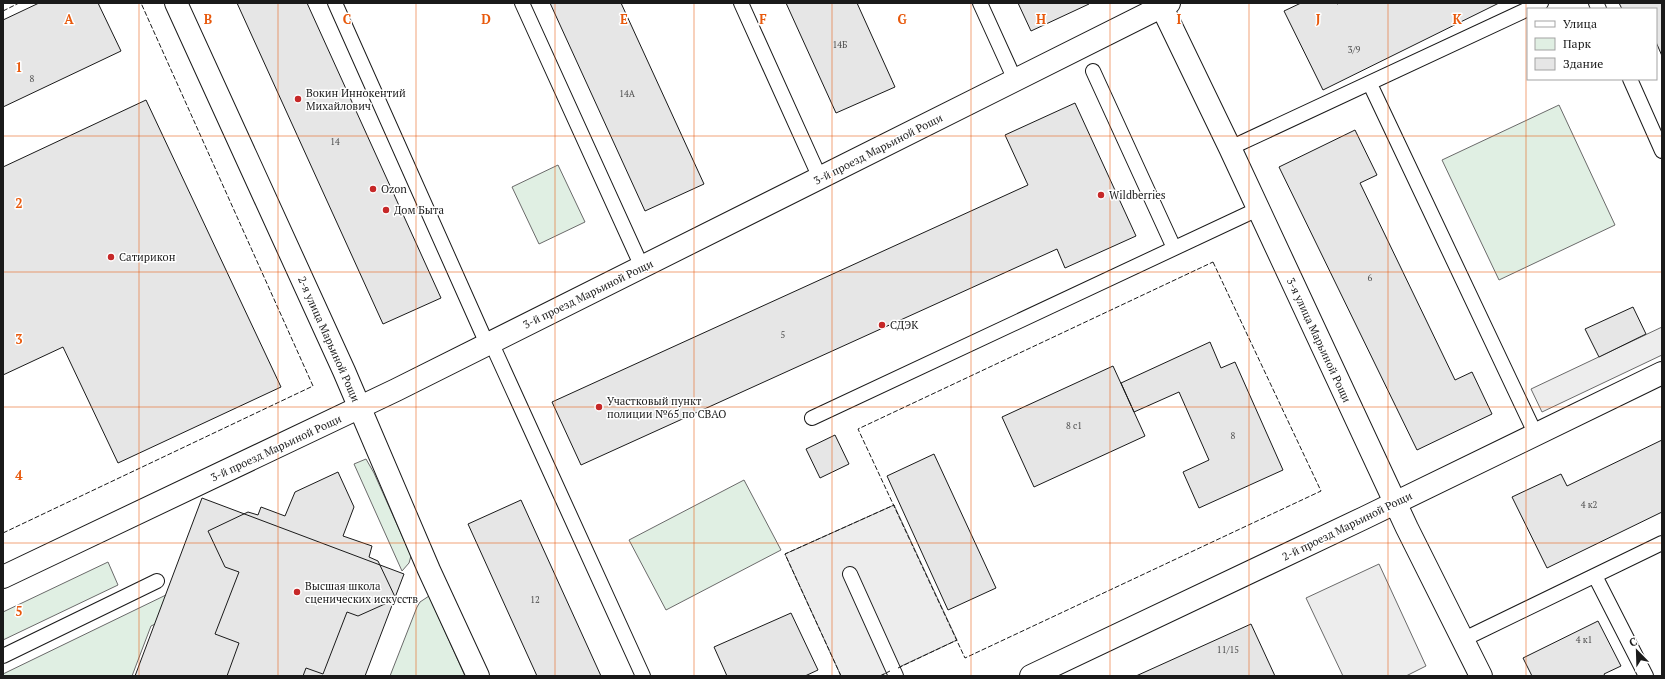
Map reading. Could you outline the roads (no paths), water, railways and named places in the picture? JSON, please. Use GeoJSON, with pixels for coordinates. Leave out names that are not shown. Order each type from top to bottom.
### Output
{"type":"FeatureCollection","features":[{"type":"Feature","properties":{"kind":"street","name":"2-я улица Марьиной Рощи"},"geometry":{"type":"LineString","coordinates":[[176,3],[360,407],[429,570],[478,676]]}},
{"type":"Feature","properties":{"kind":"street","name":"3-й проезд Марьиной Рощи"},"geometry":{"type":"LineString","coordinates":[[3,577],[360,407],[820,178],[1163,4]]}},
{"type":"Feature","properties":{"kind":"street","name":"3-я улица Марьиной Рощи"},"geometry":{"type":"LineString","coordinates":[[1163,4],[1395,503],[1481,676]]}},
{"type":"Feature","properties":{"kind":"street","name":"2-й проезд Марьиной Рощи"},"geometry":{"type":"LineString","coordinates":[[1031,676],[1395,503],[1662,373]]}},
{"type":"Feature","properties":{"kind":"lane"},"geometry":{"type":"LineString","coordinates":[[335,3],[489,343],[643,676]]}},
{"type":"Feature","properties":{"kind":"lane"},"geometry":{"type":"LineString","coordinates":[[522,3],[642,267]]}},
{"type":"Feature","properties":{"kind":"lane"},"geometry":{"type":"LineString","coordinates":[[741,3],[820,178]]}},
{"type":"Feature","properties":{"kind":"lane"},"geometry":{"type":"LineString","coordinates":[[980,3],[1015,80]]}},
{"type":"Feature","properties":{"kind":"lane"},"geometry":{"type":"LineString","coordinates":[[1530,8],[1541,3]]}},
{"type":"Feature","properties":{"kind":"lane"},"geometry":{"type":"LineString","coordinates":[[1230,148],[1527,9]]}},
{"type":"Feature","properties":{"kind":"lane"},"geometry":{"type":"LineString","coordinates":[[1093,71],[1174,248]]}},
{"type":"Feature","properties":{"kind":"lane"},"geometry":{"type":"LineString","coordinates":[[1630,80],[1662,150]]}},
{"type":"Feature","properties":{"kind":"lane"},"geometry":{"type":"LineString","coordinates":[[1370,84],[1536,435]]}},
{"type":"Feature","properties":{"kind":"lane"},"geometry":{"type":"LineString","coordinates":[[812,418],[1258,209]]}},
{"type":"Feature","properties":{"kind":"lane"},"geometry":{"type":"LineString","coordinates":[[1462,640],[1662,543]]}},
{"type":"Feature","properties":{"kind":"lane"},"geometry":{"type":"LineString","coordinates":[[850,574],[896,676]]}},
{"type":"Feature","properties":{"kind":"lane"},"geometry":{"type":"LineString","coordinates":[[1595,576],[1646,676]]}},
{"type":"Feature","properties":{"kind":"lane"},"geometry":{"type":"LineString","coordinates":[[3,656],[157,581]]}},
{"type":"Feature","properties":{"kind":"place","name":"Вокин Иннокентий Михайлович"},"geometry":{"type":"Point","coordinates":[298,99]}},
{"type":"Feature","properties":{"kind":"place","name":"Ozon"},"geometry":{"type":"Point","coordinates":[373,189]}},
{"type":"Feature","properties":{"kind":"place","name":"Wildberries"},"geometry":{"type":"Point","coordinates":[1101,195]}},
{"type":"Feature","properties":{"kind":"place","name":"Дом Быта"},"geometry":{"type":"Point","coordinates":[386,210]}},
{"type":"Feature","properties":{"kind":"place","name":"Сатирикон"},"geometry":{"type":"Point","coordinates":[111,257]}},
{"type":"Feature","properties":{"kind":"place","name":"СДЭК"},"geometry":{"type":"Point","coordinates":[882,325]}},
{"type":"Feature","properties":{"kind":"place","name":"Участковый пункт полиции №65 по СВАО"},"geometry":{"type":"Point","coordinates":[599,407]}},
{"type":"Feature","properties":{"kind":"place","name":"Высшая школа сценических искусств"},"geometry":{"type":"Point","coordinates":[297,592]}}]}
